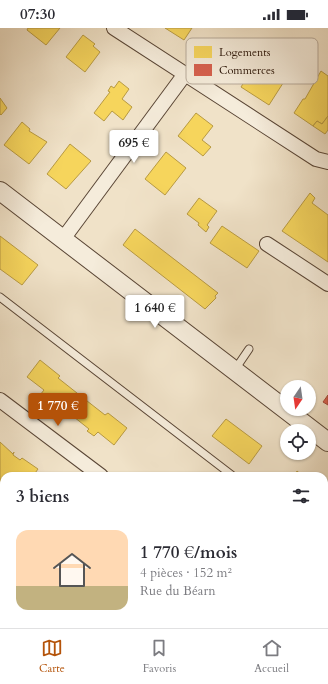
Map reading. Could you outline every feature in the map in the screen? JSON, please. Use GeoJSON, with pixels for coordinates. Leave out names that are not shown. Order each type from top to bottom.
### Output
{"type":"FeatureCollection","features":[{"type":"Feature","properties":{"kind":"street"},"geometry":{"type":"LineString","coordinates":[[63,239],[185,74],[114,28]]}},
{"type":"Feature","properties":{"kind":"street"},"geometry":{"type":"LineString","coordinates":[[200,84],[316,159],[327,162]]}},
{"type":"Feature","properties":{"kind":"street"},"geometry":{"type":"LineString","coordinates":[[0,190],[328,442]]}},
{"type":"Feature","properties":{"kind":"street"},"geometry":{"type":"LineString","coordinates":[[267,244],[328,284]]}},
{"type":"Feature","properties":{"kind":"street"},"geometry":{"type":"LineString","coordinates":[[0,400],[96,472]]}},
{"type":"Feature","properties":{"kind":"lane"},"geometry":{"type":"LineString","coordinates":[[0,297],[228,472]]}},
{"type":"Feature","properties":{"kind":"lane"},"geometry":{"type":"LineString","coordinates":[[234,371],[250,348]]}},
{"type":"Feature","properties":{"kind":"building: Logements"},"geometry":{"type":"Polygon","coordinates":[[[28,28],[60,28],[46,45],[27,30],[28,28]]]}},
{"type":"Feature","properties":{"kind":"building: Logements"},"geometry":{"type":"Polygon","coordinates":[[[165,28],[192,28],[184,40],[165,28]]]}},
{"type":"Feature","properties":{"kind":"building: Logements"},"geometry":{"type":"Polygon","coordinates":[[[83,35],[95,44],[93,46],[100,52],[85,72],[66,57],[83,35]]]}},
{"type":"Feature","properties":{"kind":"building: Logements"},"geometry":{"type":"Polygon","coordinates":[[[321,71],[328,76],[328,116],[322,124],[317,121],[313,126],[294,113],[303,99],[305,99],[314,84],[318,84],[318,76],[321,71]]]}},
{"type":"Feature","properties":{"kind":"building: Logements"},"geometry":{"type":"Polygon","coordinates":[[[119,81],[129,89],[122,99],[132,107],[123,120],[112,111],[104,121],[94,113],[110,92],[108,91],[111,86],[114,88],[119,81]]]}},
{"type":"Feature","properties":{"kind":"building: Logements"},"geometry":{"type":"Polygon","coordinates":[[[243,84],[282,84],[269,105],[241,87],[243,84]]]}},
{"type":"Feature","properties":{"kind":"building: Logements"},"geometry":{"type":"Polygon","coordinates":[[[0,98],[7,108],[1,115],[0,114],[0,98]]]}},
{"type":"Feature","properties":{"kind":"building: Logements"},"geometry":{"type":"Polygon","coordinates":[[[196,113],[213,126],[202,140],[211,147],[203,156],[178,136],[196,113]]]}},
{"type":"Feature","properties":{"kind":"building: Logements"},"geometry":{"type":"Polygon","coordinates":[[[328,116],[328,130],[325,134],[313,126],[317,121],[322,124],[328,116]]]}},
{"type":"Feature","properties":{"kind":"building: Logements"},"geometry":{"type":"Polygon","coordinates":[[[22,122],[30,129],[29,131],[47,142],[29,164],[4,145],[22,122]]]}},
{"type":"Feature","properties":{"kind":"building: Logements"},"geometry":{"type":"Polygon","coordinates":[[[70,144],[91,161],[66,189],[47,174],[70,144]]]}},
{"type":"Feature","properties":{"kind":"building: Logements"},"geometry":{"type":"Polygon","coordinates":[[[166,152],[186,168],[165,195],[145,179],[166,152]]]}},
{"type":"Feature","properties":{"kind":"building: Logements"},"geometry":{"type":"Polygon","coordinates":[[[310,193],[315,198],[312,203],[328,215],[328,262],[282,231],[310,193]]]}},
{"type":"Feature","properties":{"kind":"building: Logements"},"geometry":{"type":"Polygon","coordinates":[[[199,198],[217,211],[207,225],[209,227],[206,232],[198,225],[199,223],[187,214],[199,198]]]}},
{"type":"Feature","properties":{"kind":"building: Logements"},"geometry":{"type":"Polygon","coordinates":[[[222,226],[259,251],[247,268],[210,243],[222,226]]]}},
{"type":"Feature","properties":{"kind":"building: Logements"},"geometry":{"type":"Polygon","coordinates":[[[135,229],[218,293],[215,296],[216,298],[205,309],[123,245],[135,229]]]}},
{"type":"Feature","properties":{"kind":"building: Logements"},"geometry":{"type":"Polygon","coordinates":[[[0,236],[38,265],[22,285],[0,269],[0,236]]]}},
{"type":"Feature","properties":{"kind":"building: Logements"},"geometry":{"type":"Polygon","coordinates":[[[40,360],[60,376],[58,378],[82,397],[69,413],[49,398],[47,400],[40,395],[44,390],[27,377],[40,360]]]}},
{"type":"Feature","properties":{"kind":"building: Logements"},"geometry":{"type":"Polygon","coordinates":[[[82,397],[105,415],[108,413],[127,428],[114,445],[98,432],[94,436],[87,431],[89,429],[69,413],[82,397]]]}},
{"type":"Feature","properties":{"kind":"building: Logements"},"geometry":{"type":"Polygon","coordinates":[[[226,419],[262,446],[249,464],[212,436],[226,419]]]}},
{"type":"Feature","properties":{"kind":"building: Logements"},"geometry":{"type":"Polygon","coordinates":[[[0,442],[13,454],[14,452],[13,455],[20,460],[22,458],[38,469],[36,472],[0,472],[0,442]]]}},
{"type":"Feature","properties":{"kind":"building: Commerces"},"geometry":{"type":"Polygon","coordinates":[[[328,395],[328,405],[323,402],[328,395]]]}}]}
